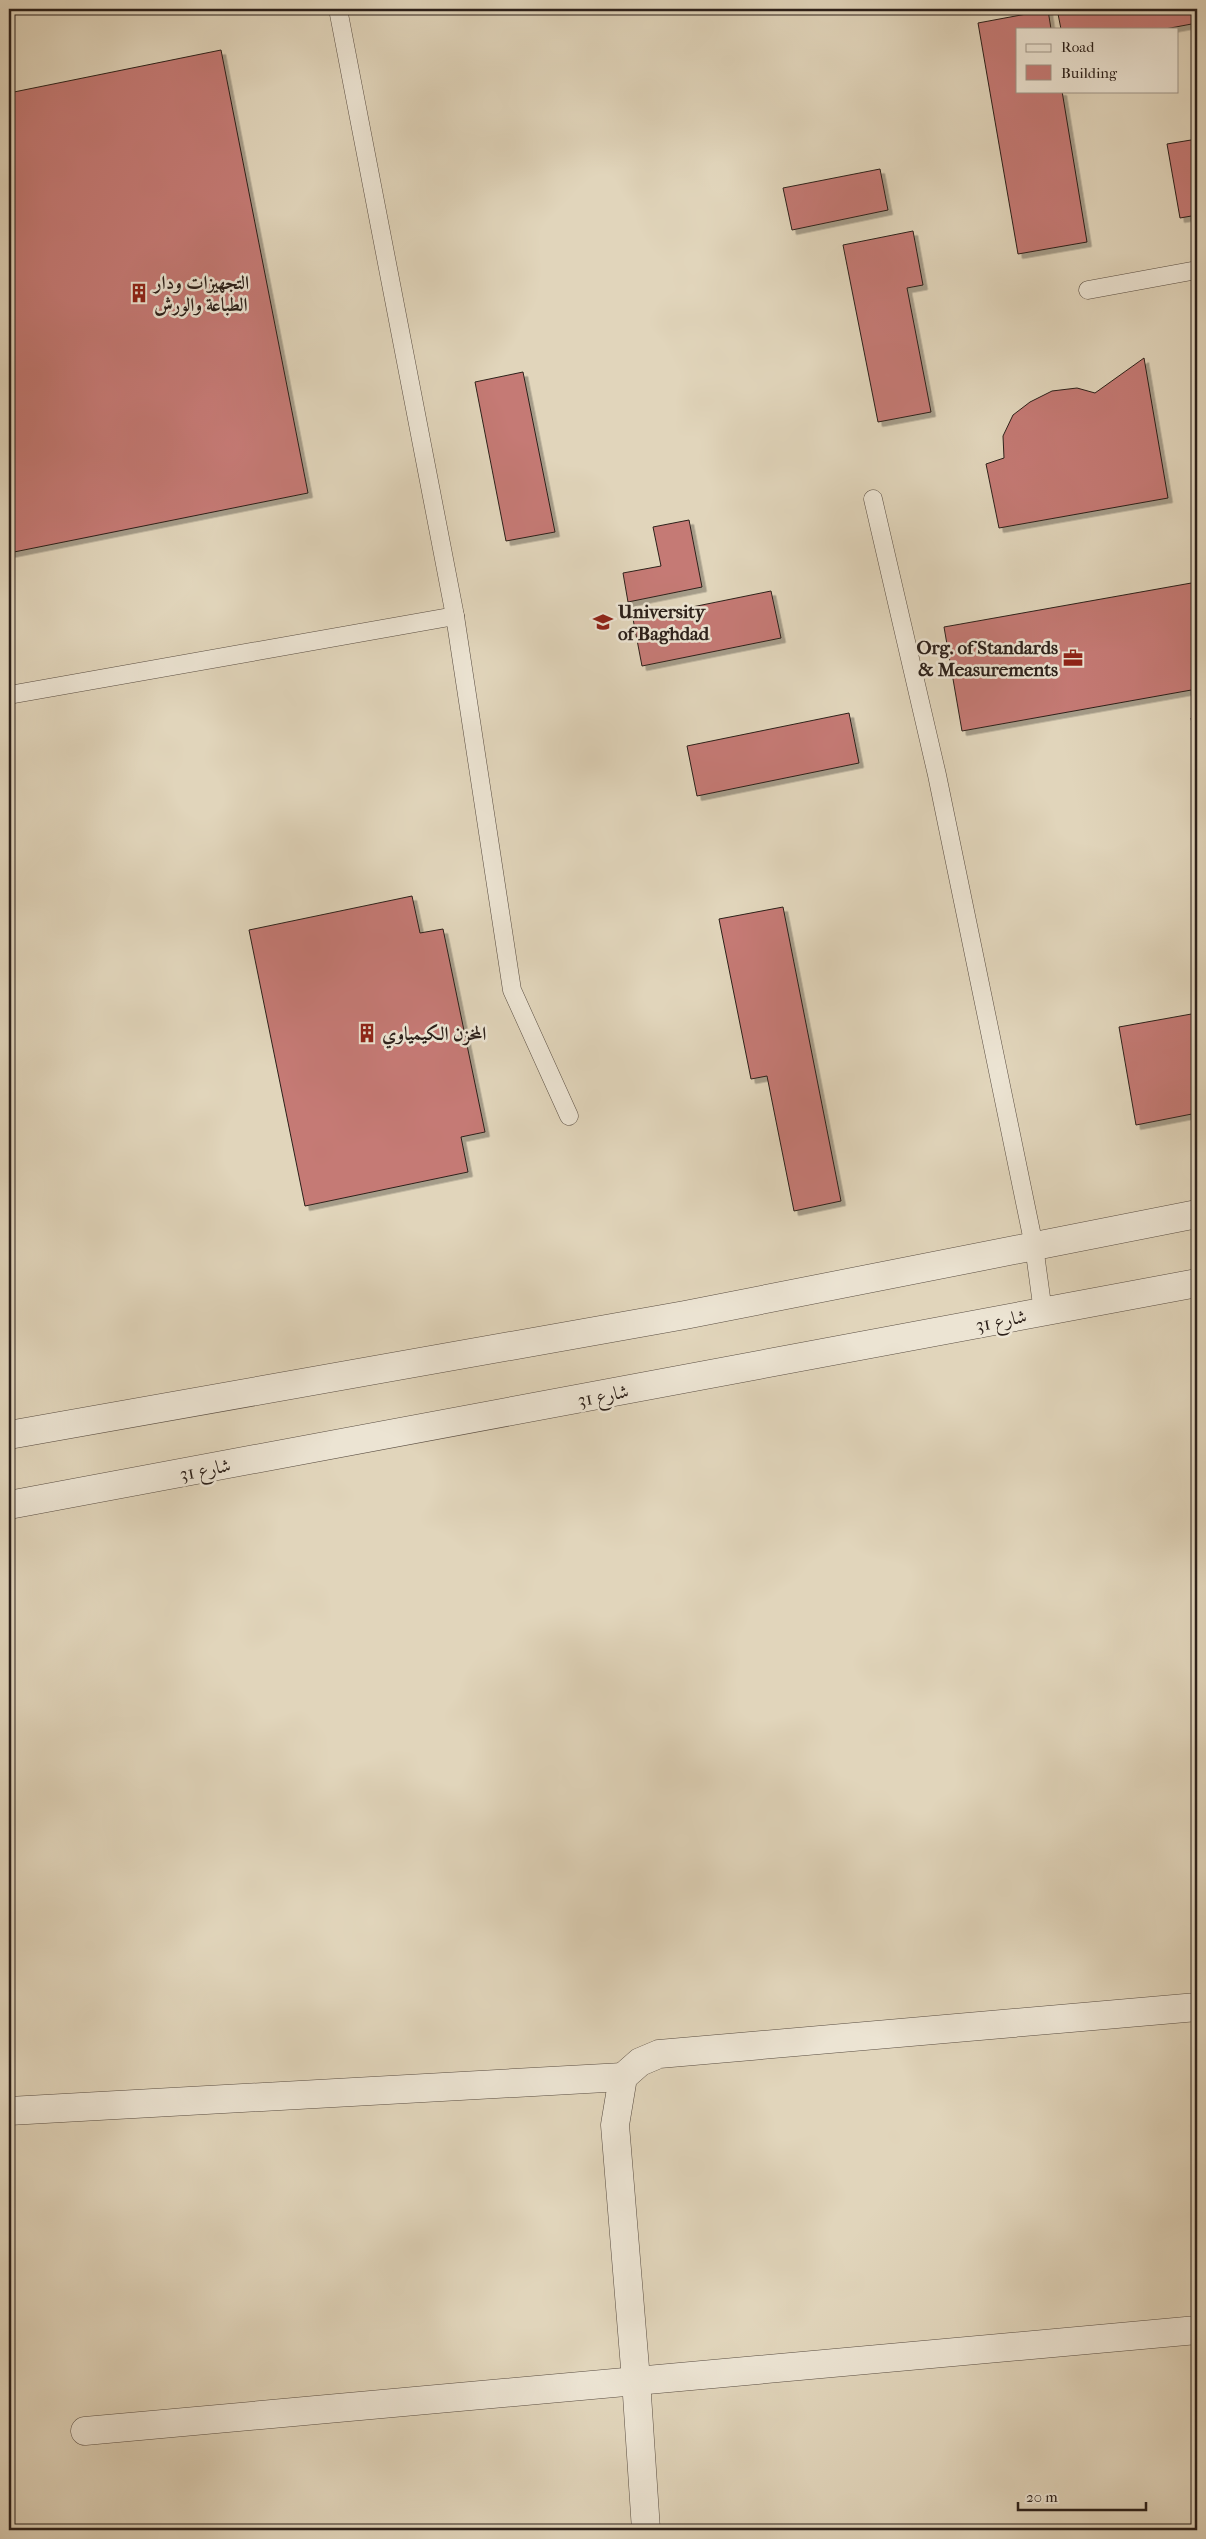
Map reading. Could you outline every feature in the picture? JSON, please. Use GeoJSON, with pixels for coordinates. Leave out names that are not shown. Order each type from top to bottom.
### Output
{"type":"FeatureCollection","features":[{"type":"Feature","properties":{"kind":"street"},"geometry":{"type":"LineString","coordinates":[[9,1435],[684,1315],[1197,1214]]}},
{"type":"Feature","properties":{"kind":"street","name":"شارع 31"},"geometry":{"type":"LineString","coordinates":[[9,1505],[1197,1283]]}},
{"type":"Feature","properties":{"kind":"street"},"geometry":{"type":"LineString","coordinates":[[9,2110],[623,2077],[640,2062],[659,2054],[1197,2007]]}},
{"type":"Feature","properties":{"kind":"street"},"geometry":{"type":"LineString","coordinates":[[623,2077],[615,2125],[646,2530]]}},
{"type":"Feature","properties":{"kind":"street"},"geometry":{"type":"LineString","coordinates":[[85,2431],[1197,2330]]}},
{"type":"Feature","properties":{"kind":"lane"},"geometry":{"type":"LineString","coordinates":[[338,9],[455,616],[512,990],[569,1116]]}},
{"type":"Feature","properties":{"kind":"lane"},"geometry":{"type":"LineString","coordinates":[[1088,290],[1197,270]]}},
{"type":"Feature","properties":{"kind":"lane"},"geometry":{"type":"LineString","coordinates":[[873,498],[937,775],[1034,1246],[1043,1312]]}},
{"type":"Feature","properties":{"kind":"lane"},"geometry":{"type":"LineString","coordinates":[[9,695],[455,616]]}},
{"type":"Feature","properties":{"kind":"building"},"geometry":{"type":"Polygon","coordinates":[[[1057,9],[1197,9],[1197,23],[1170,28],[1061,28],[1057,9]]]}},
{"type":"Feature","properties":{"kind":"building"},"geometry":{"type":"Polygon","coordinates":[[[1048,10],[1051,28],[1016,28],[1016,92],[1062,92],[1087,242],[1018,254],[978,23],[1048,10]]]}},
{"type":"Feature","properties":{"kind":"building","name":"التجهيزات ودار الطباعة والورش"},"geometry":{"type":"Polygon","coordinates":[[[221,50],[308,493],[9,553],[9,93],[221,50]]]}},
{"type":"Feature","properties":{"kind":"building"},"geometry":{"type":"Polygon","coordinates":[[[1197,139],[1197,215],[1180,218],[1167,144],[1197,139]]]}},
{"type":"Feature","properties":{"kind":"building"},"geometry":{"type":"Polygon","coordinates":[[[880,169],[888,210],[792,230],[783,188],[880,169]]]}},
{"type":"Feature","properties":{"kind":"building"},"geometry":{"type":"Polygon","coordinates":[[[913,231],[923,285],[907,288],[931,412],[878,422],[843,245],[913,231]]]}},
{"type":"Feature","properties":{"kind":"building"},"geometry":{"type":"Polygon","coordinates":[[[1144,358],[1168,498],[999,528],[986,464],[1004,458],[1003,436],[1013,415],[1030,402],[1052,391],[1077,388],[1095,393],[1144,358]]]}},
{"type":"Feature","properties":{"kind":"building"},"geometry":{"type":"Polygon","coordinates":[[[523,372],[555,532],[506,541],[475,382],[523,372]]]}},
{"type":"Feature","properties":{"kind":"building"},"geometry":{"type":"Polygon","coordinates":[[[689,520],[702,587],[628,602],[623,573],[661,566],[653,527],[689,520]]]}},
{"type":"Feature","properties":{"kind":"building","name":"Org. of Standards & Measurements"},"geometry":{"type":"Polygon","coordinates":[[[1197,582],[1197,689],[962,731],[944,627],[1197,582]]]}},
{"type":"Feature","properties":{"kind":"building"},"geometry":{"type":"Polygon","coordinates":[[[771,591],[781,638],[642,666],[633,619],[771,591]]]}},
{"type":"Feature","properties":{"kind":"building"},"geometry":{"type":"Polygon","coordinates":[[[849,713],[859,763],[697,796],[687,746],[849,713]]]}},
{"type":"Feature","properties":{"kind":"building"},"geometry":{"type":"Polygon","coordinates":[[[1197,717],[1197,752],[1191,718],[1197,717]]]}},
{"type":"Feature","properties":{"kind":"building","name":"المخزن الكيمياوي"},"geometry":{"type":"Polygon","coordinates":[[[412,896],[420,933],[443,929],[485,1132],[461,1137],[468,1172],[305,1206],[249,930],[412,896]]]}},
{"type":"Feature","properties":{"kind":"building"},"geometry":{"type":"Polygon","coordinates":[[[783,907],[841,1201],[794,1211],[767,1076],[751,1079],[719,919],[783,907]]]}},
{"type":"Feature","properties":{"kind":"building"},"geometry":{"type":"Polygon","coordinates":[[[1197,1013],[1197,1113],[1136,1125],[1119,1027],[1197,1013]]]}},
{"type":"Feature","properties":{"kind":"place","name":"التجهيزات ودار الطباعة والورش"},"geometry":{"type":"Point","coordinates":[139,293]}},
{"type":"Feature","properties":{"kind":"place","name":"University of Baghdad"},"geometry":{"type":"Point","coordinates":[603,622]}},
{"type":"Feature","properties":{"kind":"place","name":"Org. of Standards & Measurements"},"geometry":{"type":"Point","coordinates":[1073,658]}},
{"type":"Feature","properties":{"kind":"place","name":"المخزن الكيمياوي"},"geometry":{"type":"Point","coordinates":[367,1033]}}]}
